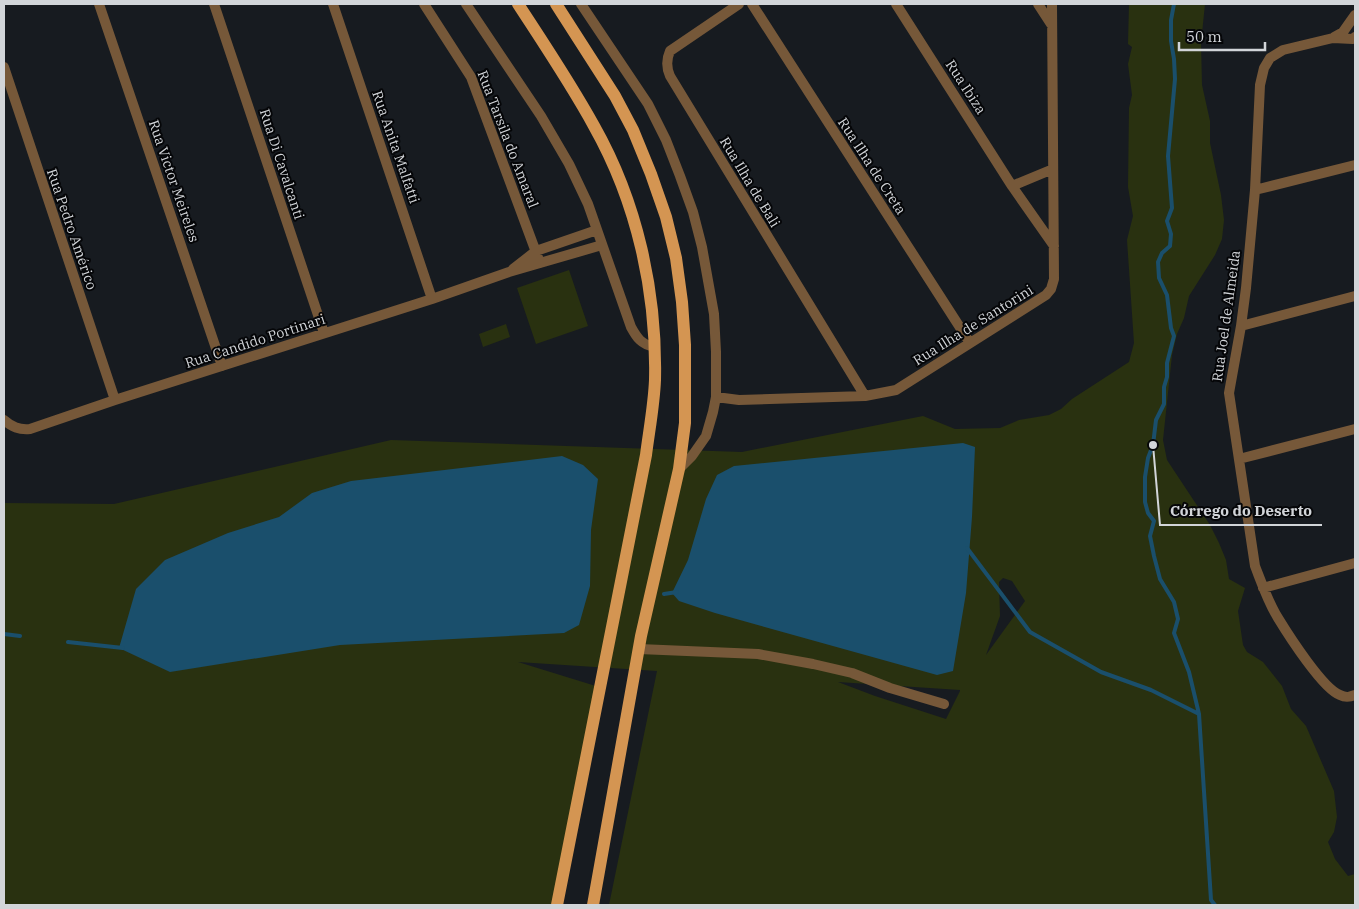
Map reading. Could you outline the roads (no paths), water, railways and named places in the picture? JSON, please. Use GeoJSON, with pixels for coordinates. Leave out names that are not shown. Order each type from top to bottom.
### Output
{"type":"FeatureCollection","features":[{"type":"Feature","properties":{"kind":"main road"},"geometry":{"type":"LineString","coordinates":[[518,4],[595,126],[613,163],[639,235],[647,273],[654,347],[654,381],[646,455],[558,905]]}},
{"type":"Feature","properties":{"kind":"main road"},"geometry":{"type":"LineString","coordinates":[[556,4],[624,113],[651,174],[666,217],[678,276],[685,344],[685,423],[679,469],[639,649],[592,905]]}},
{"type":"Feature","properties":{"kind":"street","name":"Rua Victor Meireles"},"geometry":{"type":"LineString","coordinates":[[99,4],[222,366]]}},
{"type":"Feature","properties":{"kind":"street","name":"Rua Di Cavalcanti"},"geometry":{"type":"LineString","coordinates":[[214,4],[324,333]]}},
{"type":"Feature","properties":{"kind":"street","name":"Rua Anita Malfatti"},"geometry":{"type":"LineString","coordinates":[[333,4],[432,299]]}},
{"type":"Feature","properties":{"kind":"street","name":"Rua Tarsila do Amaral"},"geometry":{"type":"LineString","coordinates":[[424,4],[471,77],[540,263]]}},
{"type":"Feature","properties":{"kind":"street"},"geometry":{"type":"LineString","coordinates":[[466,4],[540,116],[569,164],[588,204],[634,332],[644,345],[654,347]]}},
{"type":"Feature","properties":{"kind":"street"},"geometry":{"type":"LineString","coordinates":[[581,4],[648,104],[666,140],[692,212],[702,247],[714,314],[716,398],[706,436],[692,456],[679,469]]}},
{"type":"Feature","properties":{"kind":"street","name":"Rua Ilha de Bali"},"geometry":{"type":"LineString","coordinates":[[739,4],[670,50],[667,69],[865,396]]}},
{"type":"Feature","properties":{"kind":"street","name":"Rua Ilha de Creta"},"geometry":{"type":"LineString","coordinates":[[752,4],[970,343]]}},
{"type":"Feature","properties":{"kind":"street","name":"Rua Ibiza"},"geometry":{"type":"LineString","coordinates":[[896,4],[1012,186],[1054,247]]}},
{"type":"Feature","properties":{"kind":"street"},"geometry":{"type":"LineString","coordinates":[[1038,4],[1051,24]]}},
{"type":"Feature","properties":{"kind":"street","name":"Rua Ilha de Santorini"},"geometry":{"type":"LineString","coordinates":[[716,398],[739,400],[865,396],[896,390],[1046,295],[1051,289],[1054,279],[1052,4]]}},
{"type":"Feature","properties":{"kind":"street"},"geometry":{"type":"LineString","coordinates":[[1333,38],[1343,32],[1355,15]]}},
{"type":"Feature","properties":{"kind":"street"},"geometry":{"type":"LineString","coordinates":[[1333,38],[1354,38]]}},
{"type":"Feature","properties":{"kind":"street","name":"Rua Joel de Almeida"},"geometry":{"type":"LineString","coordinates":[[1333,38],[1283,50],[1270,58],[1264,68],[1260,85],[1255,190],[1241,326],[1229,393],[1255,566],[1263,588],[1278,618],[1319,677],[1338,695],[1351,696]]}},
{"type":"Feature","properties":{"kind":"street","name":"Rua Pedro Américo"},"geometry":{"type":"LineString","coordinates":[[4,67],[115,400]]}},
{"type":"Feature","properties":{"kind":"street"},"geometry":{"type":"LineString","coordinates":[[1255,190],[1355,166]]}},
{"type":"Feature","properties":{"kind":"street"},"geometry":{"type":"LineString","coordinates":[[1012,186],[1053,169]]}},
{"type":"Feature","properties":{"kind":"street","name":"Rua Candido Portinari"},"geometry":{"type":"LineString","coordinates":[[509,272],[536,250],[597,230]]}},
{"type":"Feature","properties":{"kind":"street","name":"Rua Candido Portinari"},"geometry":{"type":"LineString","coordinates":[[7,423],[17,429],[30,430],[115,400],[432,299],[509,272],[602,246]]}},
{"type":"Feature","properties":{"kind":"street"},"geometry":{"type":"LineString","coordinates":[[1241,326],[1355,296]]}},
{"type":"Feature","properties":{"kind":"street"},"geometry":{"type":"LineString","coordinates":[[1239,459],[1355,429]]}},
{"type":"Feature","properties":{"kind":"street"},"geometry":{"type":"LineString","coordinates":[[1263,588],[1355,563]]}},
{"type":"Feature","properties":{"kind":"street"},"geometry":{"type":"LineString","coordinates":[[639,649],[768,655],[852,673],[890,688],[944,704]]}},
{"type":"Feature","properties":{"kind":"water"},"geometry":{"type":"Polygon","coordinates":[[[963,443],[975,447],[972,517],[966,593],[953,671],[937,675],[715,613],[679,601],[672,593],[688,560],[706,499],[717,475],[734,466],[963,443]]]}},
{"type":"Feature","properties":{"kind":"water"},"geometry":{"type":"Polygon","coordinates":[[[562,456],[583,465],[598,479],[591,530],[590,586],[579,625],[564,633],[340,645],[170,672],[119,648],[136,589],[165,560],[228,533],[279,517],[312,493],[351,481],[562,456]]]}},
{"type":"Feature","properties":{"kind":"waterway"},"geometry":{"type":"LineString","coordinates":[[1174,4],[1171,20],[1171,41],[1175,79],[1168,156],[1172,208],[1167,221],[1171,234],[1170,246],[1162,253],[1158,262],[1159,278],[1167,295],[1171,328],[1174,336],[1167,363],[1164,404],[1156,420],[1153,445],[1148,458],[1145,477],[1145,502],[1148,513],[1154,521],[1150,536],[1154,556],[1160,579],[1174,602],[1178,619],[1174,633],[1189,672],[1199,714],[1211,900],[1215,905]]}},
{"type":"Feature","properties":{"kind":"waterway"},"geometry":{"type":"LineString","coordinates":[[967,548],[1030,632],[1101,672],[1151,690],[1199,714]]}},
{"type":"Feature","properties":{"kind":"waterway"},"geometry":{"type":"LineString","coordinates":[[664,594],[677,592]]}},
{"type":"Feature","properties":{"kind":"waterway"},"geometry":{"type":"LineString","coordinates":[[4,634],[20,636]]}},
{"type":"Feature","properties":{"kind":"waterway"},"geometry":{"type":"LineString","coordinates":[[68,642],[123,648]]}},
{"type":"Feature","properties":{"kind":"place","name":"Córrego do Deserto"},"geometry":{"type":"Point","coordinates":[1153,445]}}]}
